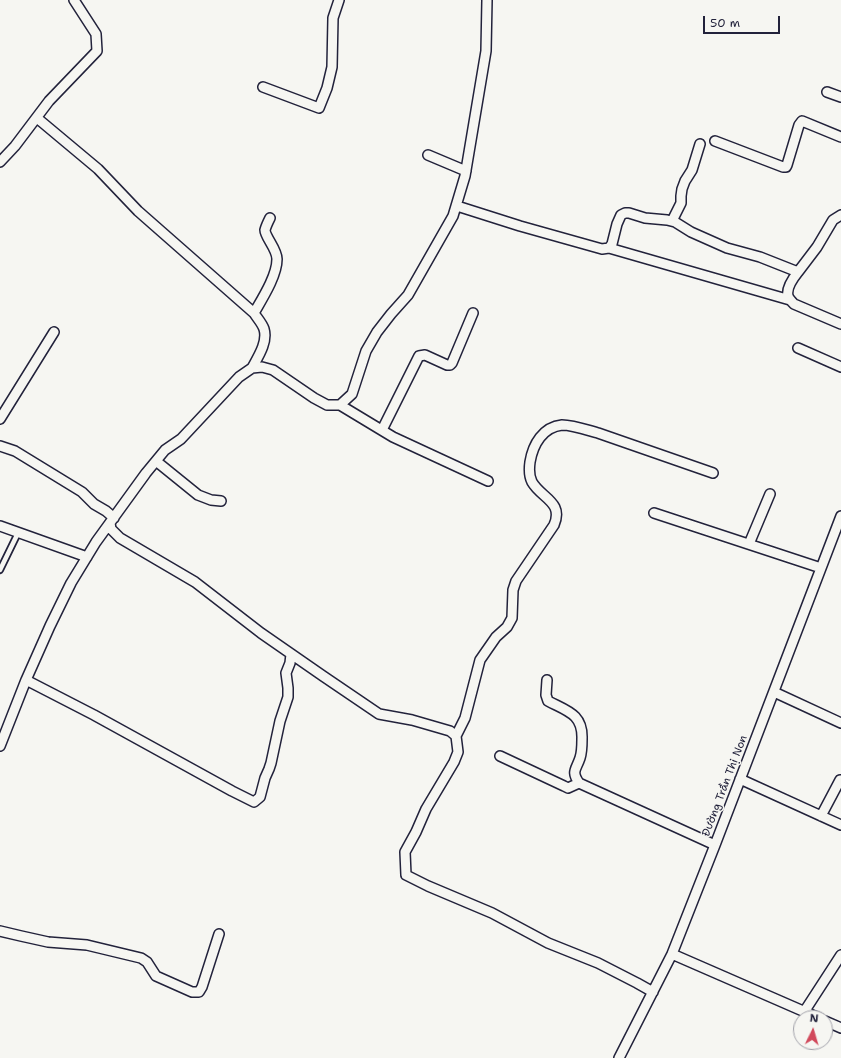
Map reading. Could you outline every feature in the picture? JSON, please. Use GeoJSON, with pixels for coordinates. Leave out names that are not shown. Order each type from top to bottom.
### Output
{"type":"FeatureCollection","features":[{"type":"Feature","properties":{"kind":"street"},"geometry":{"type":"LineString","coordinates":[[0,162],[15,146],[49,101],[97,51],[96,34],[74,0]]}},
{"type":"Feature","properties":{"kind":"street"},"geometry":{"type":"LineString","coordinates":[[263,87],[319,108],[327,88],[332,67],[333,18],[339,0]]}},
{"type":"Feature","properties":{"kind":"street"},"geometry":{"type":"LineString","coordinates":[[340,405],[352,394],[366,351],[376,332],[408,295],[453,216],[457,206],[466,171],[486,51],[487,0]]}},
{"type":"Feature","properties":{"kind":"street"},"geometry":{"type":"LineString","coordinates":[[827,92],[841,97]]}},
{"type":"Feature","properties":{"kind":"street"},"geometry":{"type":"LineString","coordinates":[[37,118],[98,169],[138,212],[254,313],[264,330],[265,341],[252,368]]}},
{"type":"Feature","properties":{"kind":"street"},"geometry":{"type":"LineString","coordinates":[[715,141],[786,167],[799,125],[802,122],[841,137]]}},
{"type":"Feature","properties":{"kind":"street"},"geometry":{"type":"LineString","coordinates":[[672,221],[682,203],[682,189],[692,170],[700,144]]}},
{"type":"Feature","properties":{"kind":"street"},"geometry":{"type":"LineString","coordinates":[[428,155],[466,171]]}},
{"type":"Feature","properties":{"kind":"street"},"geometry":{"type":"LineString","coordinates":[[457,206],[520,226],[602,249],[609,248],[790,300]]}},
{"type":"Feature","properties":{"kind":"street"},"geometry":{"type":"LineString","coordinates":[[609,248],[612,244],[621,215],[629,213],[645,218],[672,221],[691,232],[727,248],[760,257],[798,272]]}},
{"type":"Feature","properties":{"kind":"street"},"geometry":{"type":"LineString","coordinates":[[841,215],[833,220],[817,248],[794,276],[788,290],[790,300],[794,304],[841,324]]}},
{"type":"Feature","properties":{"kind":"street"},"geometry":{"type":"LineString","coordinates":[[254,313],[265,293],[277,264],[277,257],[265,229],[270,218]]}},
{"type":"Feature","properties":{"kind":"street"},"geometry":{"type":"LineString","coordinates":[[382,430],[419,356],[425,355],[450,365],[473,313]]}},
{"type":"Feature","properties":{"kind":"street"},"geometry":{"type":"LineString","coordinates":[[0,419],[54,332]]}},
{"type":"Feature","properties":{"kind":"street"},"geometry":{"type":"LineString","coordinates":[[798,348],[841,367]]}},
{"type":"Feature","properties":{"kind":"street"},"geometry":{"type":"LineString","coordinates":[[0,746],[26,680],[53,620],[87,557],[146,473],[165,450],[190,430],[239,377],[252,368],[262,367],[273,370],[327,405],[340,405],[393,437],[488,480]]}},
{"type":"Feature","properties":{"kind":"street"},"geometry":{"type":"LineString","coordinates":[[653,992],[598,963],[548,943],[492,913],[406,875],[405,852],[426,809],[454,762],[458,752],[456,736],[465,718],[480,660],[496,637],[507,627],[512,618],[513,590],[516,581],[554,525],[557,518],[553,503],[532,482],[529,471],[536,442],[551,428],[562,425],[598,433],[713,473]]}},
{"type":"Feature","properties":{"kind":"street"},"geometry":{"type":"LineString","coordinates":[[0,446],[15,451],[82,492],[94,504],[106,511],[112,520],[111,530],[120,538],[195,582],[291,654],[379,714],[412,720],[450,732],[456,736]]}},
{"type":"Feature","properties":{"kind":"street"},"geometry":{"type":"LineString","coordinates":[[156,461],[198,495],[220,502]]}},
{"type":"Feature","properties":{"kind":"street"},"geometry":{"type":"LineString","coordinates":[[749,544],[770,494]]}},
{"type":"Feature","properties":{"kind":"street"},"geometry":{"type":"LineString","coordinates":[[654,513],[822,568]]}},
{"type":"Feature","properties":{"kind":"street","name":"Đường Trần Thị Non"},"geometry":{"type":"LineString","coordinates":[[619,1058],[672,954],[841,516]]}},
{"type":"Feature","properties":{"kind":"street"},"geometry":{"type":"LineString","coordinates":[[0,526],[87,557]]}},
{"type":"Feature","properties":{"kind":"street"},"geometry":{"type":"LineString","coordinates":[[26,680],[254,802],[260,797],[271,763],[280,721],[288,697],[286,673],[290,663],[291,654]]}},
{"type":"Feature","properties":{"kind":"street"},"geometry":{"type":"LineString","coordinates":[[547,680],[546,695],[548,701],[569,711],[579,721],[582,734],[582,752],[574,770],[574,777],[579,783],[715,845]]}},
{"type":"Feature","properties":{"kind":"street"},"geometry":{"type":"LineString","coordinates":[[774,692],[841,723]]}},
{"type":"Feature","properties":{"kind":"street"},"geometry":{"type":"LineString","coordinates":[[500,756],[568,788],[579,783]]}},
{"type":"Feature","properties":{"kind":"street"},"geometry":{"type":"LineString","coordinates":[[740,779],[841,825]]}},
{"type":"Feature","properties":{"kind":"street"},"geometry":{"type":"LineString","coordinates":[[821,816],[840,780]]}},
{"type":"Feature","properties":{"kind":"street"},"geometry":{"type":"LineString","coordinates":[[0,931],[48,942],[87,945],[141,958],[147,962],[156,976],[192,992],[198,992],[202,987],[219,934]]}},
{"type":"Feature","properties":{"kind":"street"},"geometry":{"type":"LineString","coordinates":[[672,954],[799,1010]]}},
{"type":"Feature","properties":{"kind":"street"},"geometry":{"type":"LineString","coordinates":[[805,1010],[841,955]]}},
{"type":"Feature","properties":{"kind":"lane"},"geometry":{"type":"LineString","coordinates":[[0,570],[18,533]]}}]}
